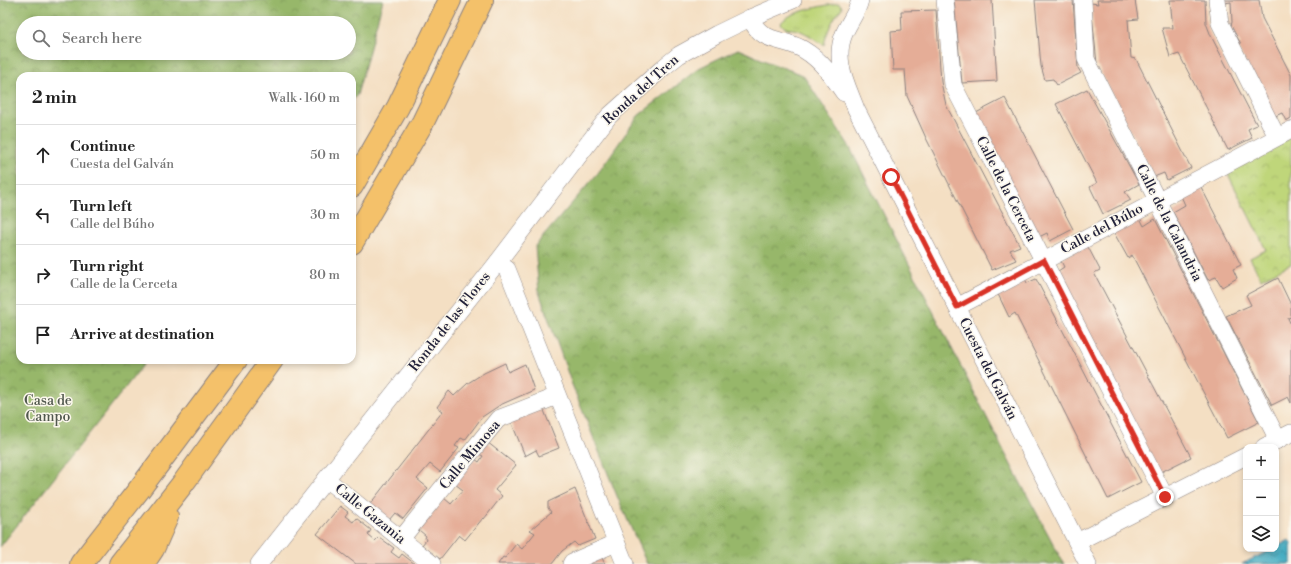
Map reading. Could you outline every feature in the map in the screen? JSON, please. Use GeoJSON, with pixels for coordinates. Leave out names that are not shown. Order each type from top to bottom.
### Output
{"type":"FeatureCollection","features":[{"type":"Feature","properties":{"kind":"highway"},"geometry":{"type":"LineString","coordinates":[[356,179],[398,107],[450,0]]}},
{"type":"Feature","properties":{"kind":"highway"},"geometry":{"type":"LineString","coordinates":[[356,236],[423,122],[482,0]]}},
{"type":"Feature","properties":{"kind":"highway"},"geometry":{"type":"LineString","coordinates":[[81,564],[233,364]]}},
{"type":"Feature","properties":{"kind":"highway"},"geometry":{"type":"LineString","coordinates":[[120,564],[184,482],[269,364]]}},
{"type":"Feature","properties":{"kind":"highway"},"geometry":{"type":"LineString","coordinates":[[143,564],[153,549],[184,482]]}},
{"type":"Feature","properties":{"kind":"street","name":"Ronda del Tren"},"geometry":{"type":"LineString","coordinates":[[497,263],[609,116],[664,67],[679,55],[717,34],[793,0]]}},
{"type":"Feature","properties":{"kind":"street","name":"Cuesta del Galván"},"geometry":{"type":"LineString","coordinates":[[860,0],[858,9],[844,34],[840,47],[840,60],[843,75],[856,109],[1088,564]]}},
{"type":"Feature","properties":{"kind":"street","name":"Calle de la Cerceta"},"geometry":{"type":"LineString","coordinates":[[945,0],[953,85],[1165,497]]}},
{"type":"Feature","properties":{"kind":"street","name":"Calle de la Calandria"},"geometry":{"type":"LineString","coordinates":[[1083,0],[1086,59],[1277,440]]}},
{"type":"Feature","properties":{"kind":"street"},"geometry":{"type":"LineString","coordinates":[[1217,0],[1220,23],[1284,134]]}},
{"type":"Feature","properties":{"kind":"street","name":"Cuesta del Galván"},"geometry":{"type":"LineString","coordinates":[[750,18],[754,28],[763,34],[804,49],[817,59],[827,69],[856,109]]}},
{"type":"Feature","properties":{"kind":"street","name":"Calle del Búho"},"geometry":{"type":"LineString","coordinates":[[957,307],[1284,134]]}},
{"type":"Feature","properties":{"kind":"street","name":"Ronda de las Flores"},"geometry":{"type":"LineString","coordinates":[[259,564],[497,263],[507,269],[625,564]]}},
{"type":"Feature","properties":{"kind":"street","name":"Calle Mimosa"},"geometry":{"type":"LineString","coordinates":[[401,539],[498,419],[557,396]]}},
{"type":"Feature","properties":{"kind":"street"},"geometry":{"type":"LineString","coordinates":[[1076,542],[1243,458]]}},
{"type":"Feature","properties":{"kind":"street","name":"Calle Gazania"},"geometry":{"type":"LineString","coordinates":[[326,479],[432,564]]}},
{"type":"Feature","properties":{"kind":"street"},"geometry":{"type":"LineString","coordinates":[[571,564],[572,562],[616,543]]}},
{"type":"Feature","properties":{"kind":"green space","name":"Casa de Campo"},"geometry":{"type":"Polygon","coordinates":[[[0,0],[383,0],[356,96],[356,72],[16,72],[16,364],[144,364],[0,547],[0,0]]]}},
{"type":"Feature","properties":{"kind":"green space"},"geometry":{"type":"Polygon","coordinates":[[[838,3],[842,8],[830,26],[824,45],[801,31],[784,27],[781,23],[791,15],[799,12],[838,3]]]}},
{"type":"Feature","properties":{"kind":"green space"},"geometry":{"type":"Polygon","coordinates":[[[738,49],[803,75],[848,144],[1011,465],[1064,564],[647,564],[617,496],[571,382],[539,292],[535,246],[598,173],[638,116],[699,68],[738,49]]]}},
{"type":"Feature","properties":{"kind":"green space"},"geometry":{"type":"Polygon","coordinates":[[[1291,137],[1291,264],[1261,279],[1250,258],[1266,250],[1226,170],[1291,137]]]}},
{"type":"Feature","properties":{"kind":"water"},"geometry":{"type":"Polygon","coordinates":[[[1289,540],[1291,545],[1291,564],[1242,564],[1266,552],[1279,552],[1279,545],[1289,540]]]}},
{"type":"Feature","properties":{"kind":"building"},"geometry":{"type":"Polygon","coordinates":[[[954,0],[992,0],[997,81],[962,83],[954,0]]]}},
{"type":"Feature","properties":{"kind":"building"},"geometry":{"type":"Polygon","coordinates":[[[1035,0],[1073,0],[1078,68],[1081,73],[1057,85],[1053,79],[1045,80],[1041,66],[1035,0]]]}},
{"type":"Feature","properties":{"kind":"building"},"geometry":{"type":"Polygon","coordinates":[[[1097,0],[1135,0],[1138,19],[1128,20],[1131,58],[1136,59],[1191,168],[1167,180],[1164,173],[1154,177],[1097,64],[1091,3],[1098,4],[1097,0]]]}},
{"type":"Feature","properties":{"kind":"building"},"geometry":{"type":"Polygon","coordinates":[[[1170,0],[1205,0],[1206,23],[1211,36],[1257,125],[1248,129],[1252,138],[1228,150],[1179,54],[1170,57],[1162,28],[1173,28],[1170,0]]]}},
{"type":"Feature","properties":{"kind":"building"},"geometry":{"type":"Polygon","coordinates":[[[1225,0],[1259,0],[1262,18],[1291,75],[1291,118],[1286,121],[1282,113],[1273,117],[1237,46],[1241,44],[1231,26],[1231,2],[1225,3],[1225,0]]]}},
{"type":"Feature","properties":{"kind":"building"},"geometry":{"type":"Polygon","coordinates":[[[936,10],[941,82],[946,105],[1020,246],[1010,250],[1016,260],[992,270],[926,138],[907,96],[905,70],[893,70],[891,31],[902,30],[901,11],[936,10]]]}},
{"type":"Feature","properties":{"kind":"building"},"geometry":{"type":"Polygon","coordinates":[[[1087,89],[1139,184],[1125,192],[1131,200],[1103,214],[1090,187],[1097,183],[1056,104],[1087,89]]]}},
{"type":"Feature","properties":{"kind":"building"},"geometry":{"type":"Polygon","coordinates":[[[1005,98],[1073,229],[1050,241],[1047,233],[1037,238],[974,114],[1005,98]]]}},
{"type":"Feature","properties":{"kind":"building"},"geometry":{"type":"Polygon","coordinates":[[[1200,185],[1241,265],[1233,269],[1237,278],[1222,287],[1216,277],[1208,280],[1173,212],[1185,205],[1181,196],[1200,185]]]}},
{"type":"Feature","properties":{"kind":"building"},"geometry":{"type":"Polygon","coordinates":[[[1139,216],[1144,226],[1155,219],[1259,422],[1227,438],[1132,255],[1128,258],[1113,231],[1139,216]]]}},
{"type":"Feature","properties":{"kind":"building"},"geometry":{"type":"Polygon","coordinates":[[[1087,245],[1100,270],[1094,273],[1191,457],[1159,473],[1055,273],[1064,267],[1060,259],[1087,245]]]}},
{"type":"Feature","properties":{"kind":"building"},"geometry":{"type":"Polygon","coordinates":[[[1024,277],[1027,283],[1036,279],[1141,482],[1108,499],[1015,313],[1009,317],[996,290],[1024,277]]]}},
{"type":"Feature","properties":{"kind":"building"},"geometry":{"type":"Polygon","coordinates":[[[1278,278],[1291,305],[1291,317],[1288,318],[1291,325],[1291,403],[1288,397],[1272,405],[1226,316],[1251,305],[1246,295],[1278,278]]]}},
{"type":"Feature","properties":{"kind":"building"},"geometry":{"type":"Polygon","coordinates":[[[505,363],[508,372],[525,364],[534,390],[500,405],[482,417],[465,440],[461,438],[455,446],[459,448],[440,472],[430,464],[417,479],[428,488],[403,519],[395,513],[389,520],[370,504],[443,411],[437,407],[449,391],[454,396],[468,383],[505,363]]]}},
{"type":"Feature","properties":{"kind":"building"},"geometry":{"type":"Polygon","coordinates":[[[543,408],[559,448],[539,456],[536,450],[525,456],[511,421],[543,408]]]}},
{"type":"Feature","properties":{"kind":"building"},"geometry":{"type":"Polygon","coordinates":[[[487,442],[516,465],[495,490],[502,496],[484,519],[483,518],[465,540],[459,535],[440,559],[422,545],[426,540],[426,536],[419,530],[444,498],[451,504],[463,490],[455,484],[475,459],[479,462],[483,456],[479,454],[487,442]]]}},
{"type":"Feature","properties":{"kind":"building"},"geometry":{"type":"Polygon","coordinates":[[[575,489],[595,539],[578,546],[574,542],[562,551],[552,564],[498,564],[516,544],[522,549],[535,533],[530,530],[551,512],[548,508],[548,502],[575,489]]]}},
{"type":"Feature","properties":{"kind":"building"},"geometry":{"type":"Polygon","coordinates":[[[340,506],[348,512],[345,516],[353,522],[356,518],[371,530],[368,535],[375,541],[379,537],[394,548],[391,552],[399,558],[402,554],[415,564],[356,564],[317,534],[340,506]]]}},
{"type":"Feature","properties":{"kind":"building"},"geometry":{"type":"Polygon","coordinates":[[[602,558],[605,564],[587,564],[602,558]]]}},
{"type":"Feature","properties":{"kind":"route"},"geometry":{"type":"LineString","coordinates":[[891,177],[957,307],[1044,260],[1165,497]]}}]}
